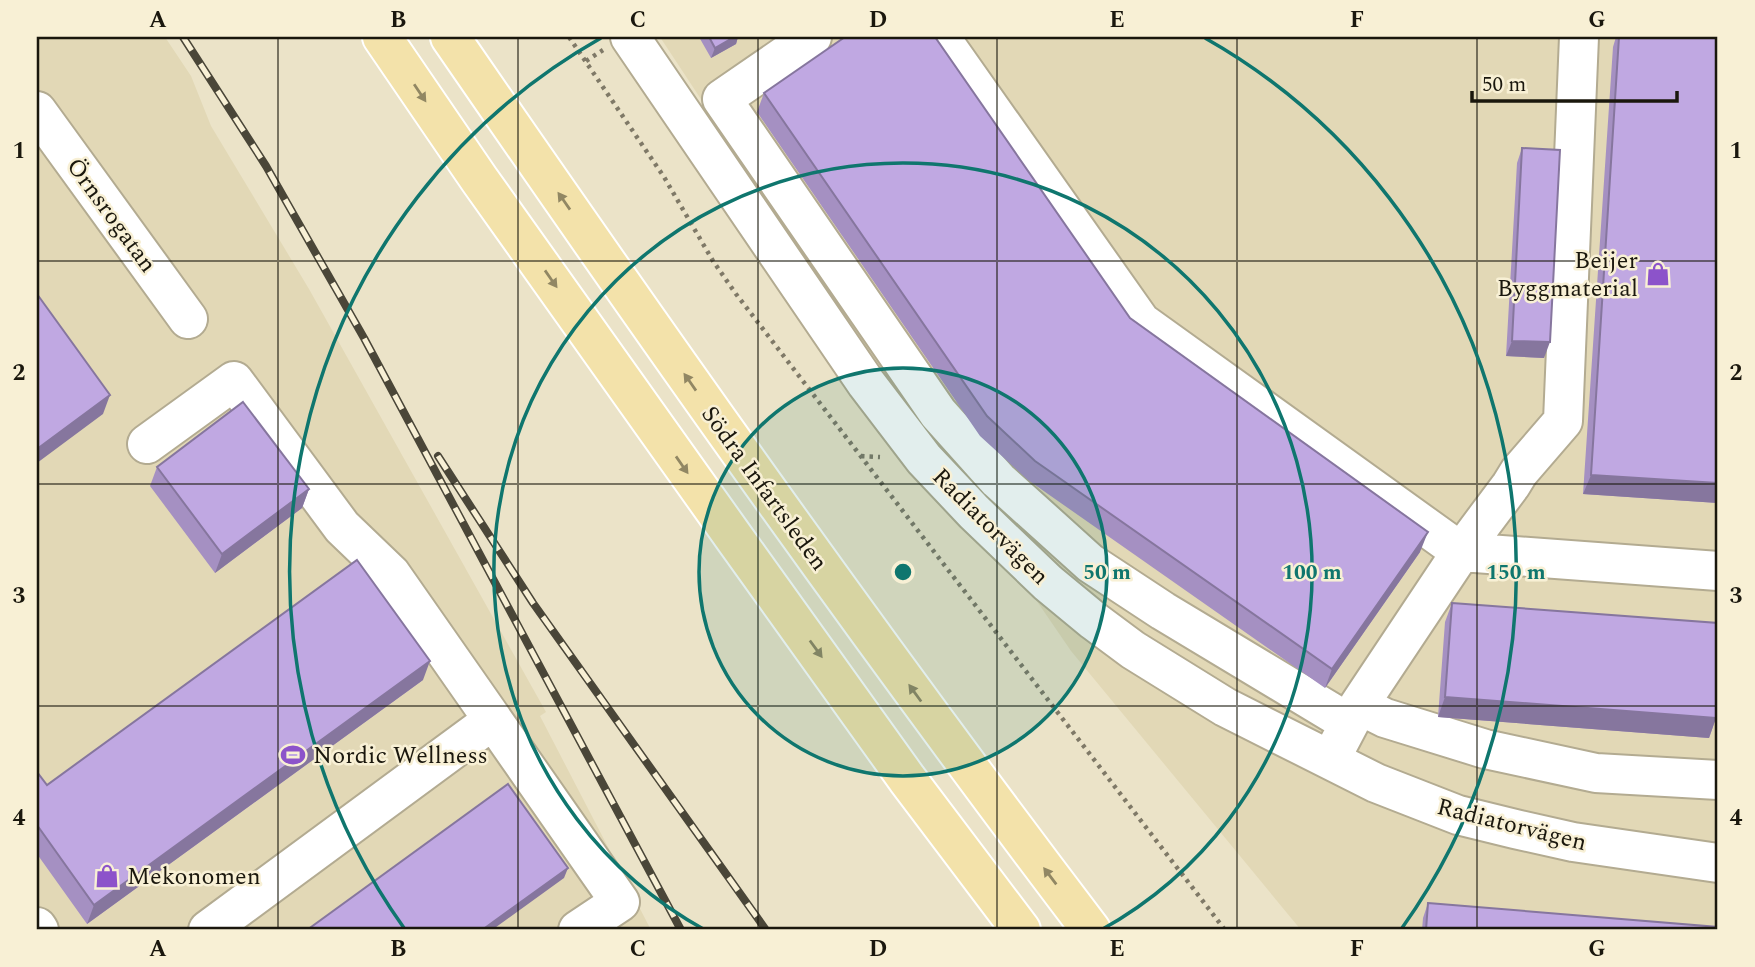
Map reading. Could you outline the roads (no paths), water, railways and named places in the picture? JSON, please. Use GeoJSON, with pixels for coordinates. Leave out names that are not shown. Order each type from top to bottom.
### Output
{"type":"FeatureCollection","features":[{"type":"Feature","properties":{"kind":"main road"},"geometry":{"type":"LineString","coordinates":[[382,37],[487,191],[907,779],[1021,930]]}},
{"type":"Feature","properties":{"kind":"main road","name":"Södra Infartsleden"},"geometry":{"type":"LineString","coordinates":[[453,38],[718,422],[972,774],[1091,930]]}},
{"type":"Feature","properties":{"kind":"street"},"geometry":{"type":"LineString","coordinates":[[812,37],[722,99],[938,413],[998,480],[1090,563],[1163,611],[1354,714],[1385,718],[1485,749],[1596,773],[1718,780]]}},
{"type":"Feature","properties":{"kind":"street"},"geometry":{"type":"LineString","coordinates":[[940,37],[1141,322],[1461,552],[1718,571]]}},
{"type":"Feature","properties":{"kind":"street"},"geometry":{"type":"LineString","coordinates":[[1330,761],[1354,714],[1461,552],[1518,472],[1563,421],[1579,37]]}},
{"type":"Feature","properties":{"kind":"street","name":"Radiatorvägen"},"geometry":{"type":"LineString","coordinates":[[618,43],[866,383],[924,458],[974,512],[1048,583],[1133,650],[1225,707],[1330,761],[1376,783],[1458,815],[1573,842],[1718,863]]}},
{"type":"Feature","properties":{"kind":"street","name":"Örnsrogatan"},"geometry":{"type":"LineString","coordinates":[[37,111],[188,319]]}},
{"type":"Feature","properties":{"kind":"street"},"geometry":{"type":"LineString","coordinates":[[147,444],[234,380],[342,527],[391,574],[620,902],[578,930]]}},
{"type":"Feature","properties":{"kind":"street"},"geometry":{"type":"LineString","coordinates":[[208,930],[493,720]]}},
{"type":"Feature","properties":{"kind":"railway"},"geometry":{"type":"LineString","coordinates":[[183,37],[266,166],[364,338],[681,930]]}},
{"type":"Feature","properties":{"kind":"railway"},"geometry":{"type":"LineString","coordinates":[[438,456],[533,603],[766,930]]}},
{"type":"Feature","properties":{"kind":"place","name":"Beijer Byggmaterial"},"geometry":{"type":"Point","coordinates":[1658,274]}},
{"type":"Feature","properties":{"kind":"place","name":"Nordic Wellness"},"geometry":{"type":"Point","coordinates":[293,755]}},
{"type":"Feature","properties":{"kind":"place","name":"Mekonomen"},"geometry":{"type":"Point","coordinates":[107,876]}}]}
